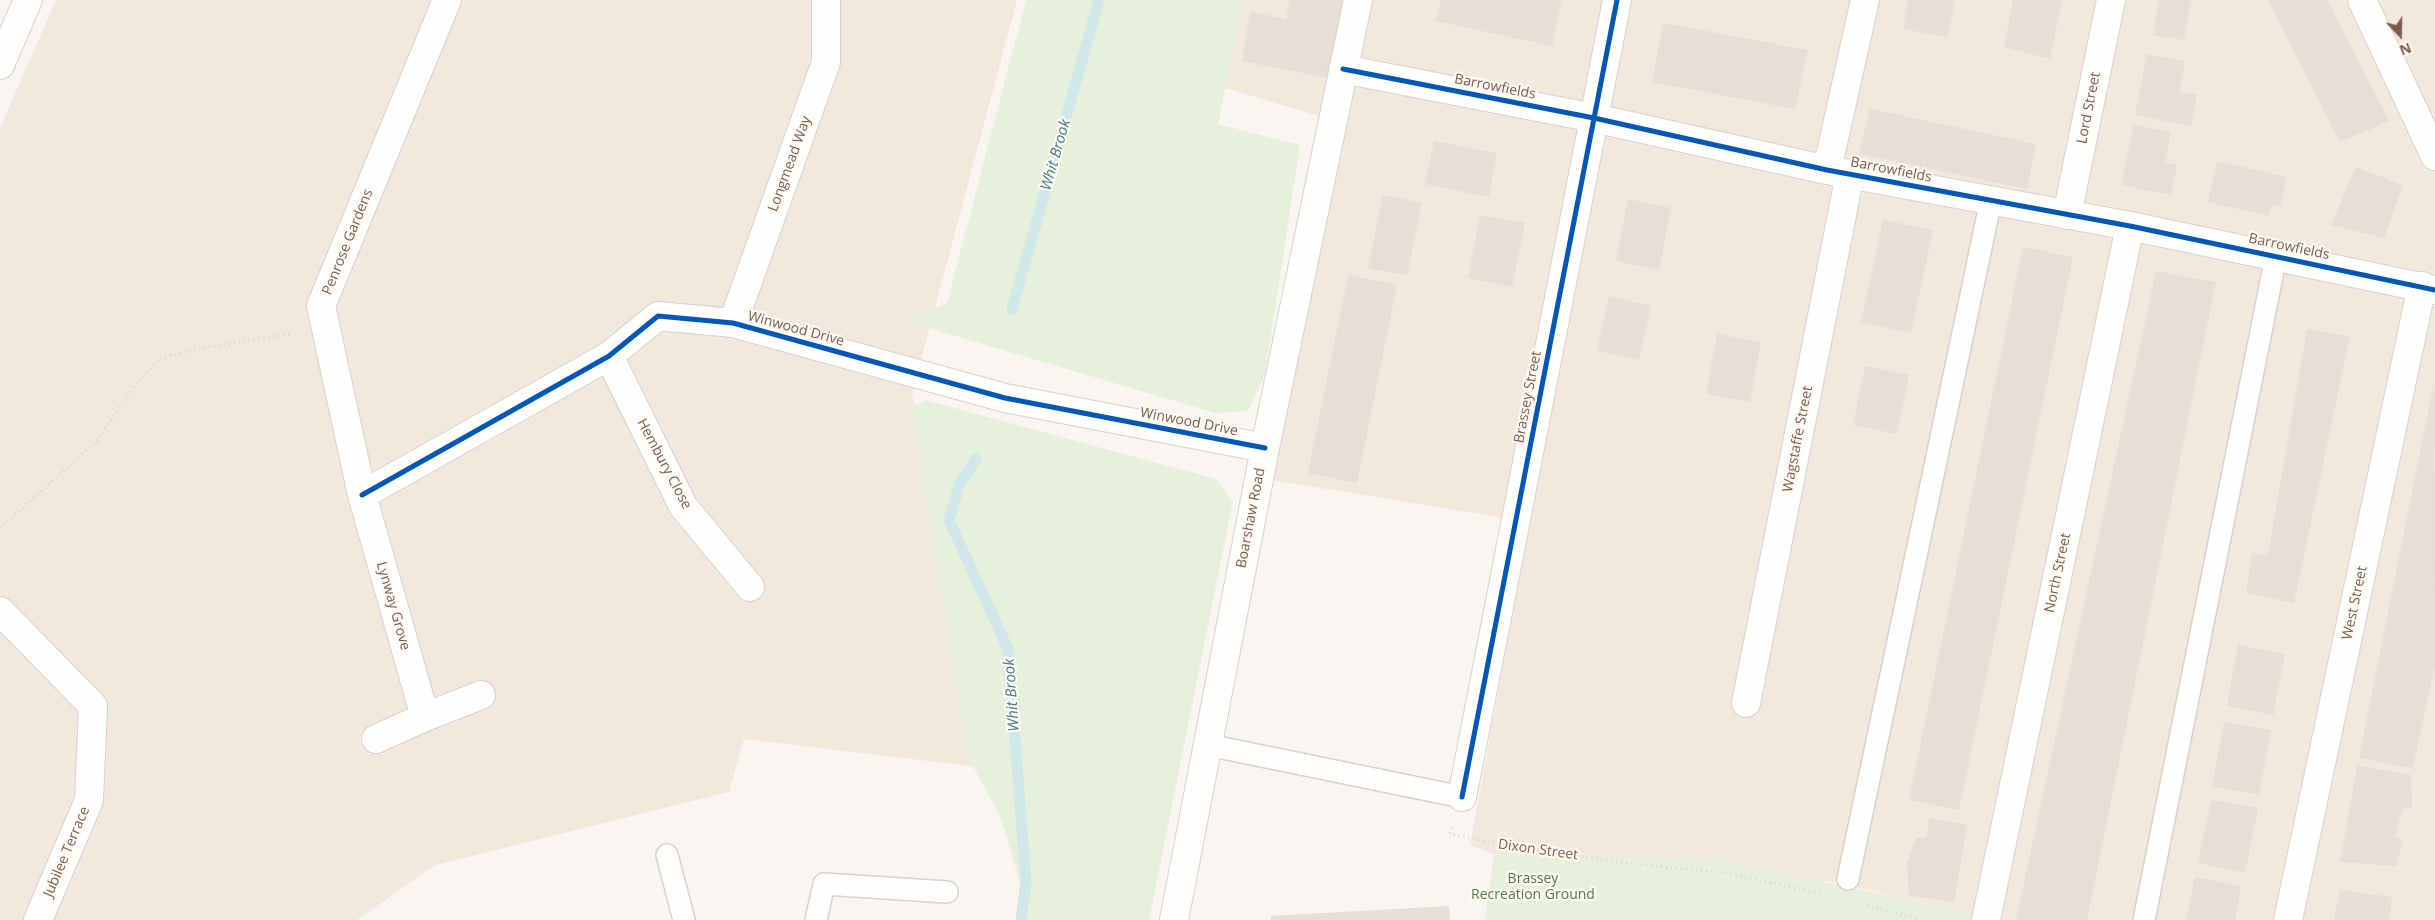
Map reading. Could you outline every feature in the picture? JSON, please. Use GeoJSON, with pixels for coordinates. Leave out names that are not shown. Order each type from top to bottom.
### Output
{"type":"FeatureCollection","features":[{"type":"Feature","properties":{"kind":"street"},"geometry":{"type":"LineString","coordinates":[[0,65],[28,0]]}},
{"type":"Feature","properties":{"kind":"street","name":"Penrose Gardens"},"geometry":{"type":"LineString","coordinates":[[362,495],[321,306],[447,0]]}},
{"type":"Feature","properties":{"kind":"street","name":"Longmead Way"},"geometry":{"type":"LineString","coordinates":[[733,324],[826,62],[826,0]]}},
{"type":"Feature","properties":{"kind":"street","name":"Boarshaw Road"},"geometry":{"type":"LineString","coordinates":[[1174,920],[1265,448],[1358,0]]}},
{"type":"Feature","properties":{"kind":"street","name":"Brassey Street"},"geometry":{"type":"LineString","coordinates":[[1462,798],[1617,0]]}},
{"type":"Feature","properties":{"kind":"street","name":"Wagstaffe Street"},"geometry":{"type":"LineString","coordinates":[[1746,703],[1839,172],[1865,0]]}},
{"type":"Feature","properties":{"kind":"street","name":"Lord Street"},"geometry":{"type":"LineString","coordinates":[[2067,215],[2111,0]]}},
{"type":"Feature","properties":{"kind":"street"},"geometry":{"type":"LineString","coordinates":[[2362,0],[2435,156]]}},
{"type":"Feature","properties":{"kind":"street","name":"Barrowfields"},"geometry":{"type":"LineString","coordinates":[[1344,69],[1594,118],[1839,172],[2130,226],[2428,288]]}},
{"type":"Feature","properties":{"kind":"street","name":"North Street"},"geometry":{"type":"LineString","coordinates":[[1986,920],[2130,226]]}},
{"type":"Feature","properties":{"kind":"street","name":"West Street"},"geometry":{"type":"LineString","coordinates":[[2288,920],[2428,288]]}},
{"type":"Feature","properties":{"kind":"street","name":"Winwood Drive"},"geometry":{"type":"LineString","coordinates":[[362,495],[609,356],[658,316],[733,324],[1005,398],[1265,448]]}},
{"type":"Feature","properties":{"kind":"street","name":"Hembury Close"},"geometry":{"type":"LineString","coordinates":[[609,356],[683,506],[750,588]]}},
{"type":"Feature","properties":{"kind":"street","name":"Lynway Grove"},"geometry":{"type":"LineString","coordinates":[[362,495],[425,717]]}},
{"type":"Feature","properties":{"kind":"street","name":"Jubilee Terrace"},"geometry":{"type":"LineString","coordinates":[[0,611],[93,706],[89,800],[38,920]]}},
{"type":"Feature","properties":{"kind":"street"},"geometry":{"type":"LineString","coordinates":[[376,739],[481,695]]}},
{"type":"Feature","properties":{"kind":"lane"},"geometry":{"type":"LineString","coordinates":[[1848,879],[1991,200]]}},
{"type":"Feature","properties":{"kind":"lane"},"geometry":{"type":"LineString","coordinates":[[2144,920],[2276,256]]}},
{"type":"Feature","properties":{"kind":"lane"},"geometry":{"type":"LineString","coordinates":[[1208,745],[1462,798]]}},
{"type":"Feature","properties":{"kind":"lane"},"geometry":{"type":"LineString","coordinates":[[667,855],[684,920]]}},
{"type":"Feature","properties":{"kind":"lane"},"geometry":{"type":"LineString","coordinates":[[816,920],[824,884],[947,892]]}},
{"type":"Feature","properties":{"kind":"path"},"geometry":{"type":"LineString","coordinates":[[0,528],[96,442],[137,383],[160,358],[202,348],[326,329]]}},
{"type":"Feature","properties":{"kind":"path"},"geometry":{"type":"LineString","coordinates":[[1858,902],[1919,920]]}},
{"type":"Feature","properties":{"kind":"shaded area"},"geometry":{"type":"Polygon","coordinates":[[[56,0],[1017,0],[912,394],[987,768],[744,739],[729,792],[435,865],[357,920],[0,920],[0,128],[56,0]]]}},
{"type":"Feature","properties":{"kind":"shaded area"},"geometry":{"type":"Polygon","coordinates":[[[1243,0],[2435,0],[2435,920],[1997,920],[1834,882],[1494,854],[1470,845],[1529,522],[1247,476],[1319,116],[1225,88],[1243,0]]]}},
{"type":"Feature","properties":{"kind":"green space"},"geometry":{"type":"Polygon","coordinates":[[[1026,0],[1243,0],[1218,124],[1300,145],[1265,375],[1248,411],[1215,413],[905,321],[947,303],[1026,0]]]}},
{"type":"Feature","properties":{"kind":"green space"},"geometry":{"type":"Polygon","coordinates":[[[925,400],[1216,479],[1233,501],[1149,920],[1019,920],[1024,895],[1000,816],[968,757],[911,407],[925,400]]]}},
{"type":"Feature","properties":{"kind":"green space","name":"Brassey Recreation Ground"},"geometry":{"type":"Polygon","coordinates":[[[1494,854],[1712,858],[1966,912],[1986,920],[1485,920],[1494,854]]]}},
{"type":"Feature","properties":{"kind":"building"},"geometry":{"type":"Polygon","coordinates":[[[1290,0],[1344,0],[1329,78],[1242,61],[1250,12],[1286,19],[1290,0]]]}},
{"type":"Feature","properties":{"kind":"building"},"geometry":{"type":"Polygon","coordinates":[[[1441,0],[1562,0],[1552,46],[1436,21],[1441,0]]]}},
{"type":"Feature","properties":{"kind":"building"},"geometry":{"type":"Polygon","coordinates":[[[1908,0],[1955,0],[1948,37],[1903,29],[1908,0]]]}},
{"type":"Feature","properties":{"kind":"building"},"geometry":{"type":"Polygon","coordinates":[[[2013,0],[2062,0],[2050,59],[2004,47],[2013,0]]]}},
{"type":"Feature","properties":{"kind":"building"},"geometry":{"type":"Polygon","coordinates":[[[2159,0],[2191,0],[2184,40],[2153,35],[2159,0]]]}},
{"type":"Feature","properties":{"kind":"building"},"geometry":{"type":"Polygon","coordinates":[[[2268,0],[2327,0],[2389,121],[2340,142],[2268,0]]]}},
{"type":"Feature","properties":{"kind":"building"},"geometry":{"type":"Polygon","coordinates":[[[1663,23],[1808,50],[1795,109],[1652,82],[1663,23]]]}},
{"type":"Feature","properties":{"kind":"building"},"geometry":{"type":"Polygon","coordinates":[[[2147,54],[2185,61],[2179,92],[2197,95],[2191,126],[2135,115],[2147,54]]]}},
{"type":"Feature","properties":{"kind":"building"},"geometry":{"type":"Polygon","coordinates":[[[1870,109],[2036,144],[2027,189],[1859,154],[1870,109]]]}},
{"type":"Feature","properties":{"kind":"building"},"geometry":{"type":"Polygon","coordinates":[[[2134,125],[2171,132],[2165,162],[2177,165],[2171,195],[2121,185],[2134,125]]]}},
{"type":"Feature","properties":{"kind":"building"},"geometry":{"type":"Polygon","coordinates":[[[1434,141],[1497,153],[1489,197],[1425,184],[1434,141]]]}},
{"type":"Feature","properties":{"kind":"building"},"geometry":{"type":"Polygon","coordinates":[[[2217,161],[2287,177],[2280,207],[2272,205],[2269,216],[2208,202],[2217,161]]]}},
{"type":"Feature","properties":{"kind":"building"},"geometry":{"type":"Polygon","coordinates":[[[2356,167],[2403,185],[2384,238],[2331,225],[2356,167]]]}},
{"type":"Feature","properties":{"kind":"building"},"geometry":{"type":"Polygon","coordinates":[[[1383,195],[1422,203],[1407,275],[1368,268],[1383,195]]]}},
{"type":"Feature","properties":{"kind":"building"},"geometry":{"type":"Polygon","coordinates":[[[1628,199],[1671,208],[1659,270],[1616,261],[1628,199]]]}},
{"type":"Feature","properties":{"kind":"building"},"geometry":{"type":"Polygon","coordinates":[[[1480,215],[1525,223],[1512,287],[1468,278],[1480,215]]]}},
{"type":"Feature","properties":{"kind":"building"},"geometry":{"type":"Polygon","coordinates":[[[1883,220],[1933,230],[1911,333],[1861,322],[1883,220]]]}},
{"type":"Feature","properties":{"kind":"building"},"geometry":{"type":"Polygon","coordinates":[[[2023,247],[2073,257],[1959,810],[1909,800],[2023,247]]]}},
{"type":"Feature","properties":{"kind":"building"},"geometry":{"type":"Polygon","coordinates":[[[2156,271],[2216,282],[2087,920],[2016,920],[2156,271]]]}},
{"type":"Feature","properties":{"kind":"building"},"geometry":{"type":"Polygon","coordinates":[[[1348,275],[1397,285],[1357,483],[1308,473],[1348,275]]]}},
{"type":"Feature","properties":{"kind":"building"},"geometry":{"type":"Polygon","coordinates":[[[1609,296],[1651,306],[1639,359],[1597,351],[1609,296]]]}},
{"type":"Feature","properties":{"kind":"building"},"geometry":{"type":"Polygon","coordinates":[[[2307,329],[2350,336],[2294,603],[2246,593],[2252,553],[2268,555],[2307,329]]]}},
{"type":"Feature","properties":{"kind":"building"},"geometry":{"type":"Polygon","coordinates":[[[1717,334],[1761,342],[1750,402],[1706,394],[1717,334]]]}},
{"type":"Feature","properties":{"kind":"building"},"geometry":{"type":"Polygon","coordinates":[[[1865,366],[1909,375],[1897,434],[1853,425],[1865,366]]]}},
{"type":"Feature","properties":{"kind":"building"},"geometry":{"type":"Polygon","coordinates":[[[2434,382],[2435,664],[2413,768],[2359,758],[2434,382]]]}},
{"type":"Feature","properties":{"kind":"building"},"geometry":{"type":"Polygon","coordinates":[[[2238,645],[2285,654],[2273,715],[2227,706],[2238,645]]]}},
{"type":"Feature","properties":{"kind":"building"},"geometry":{"type":"Polygon","coordinates":[[[2224,722],[2271,730],[2259,795],[2212,786],[2224,722]]]}},
{"type":"Feature","properties":{"kind":"building"},"geometry":{"type":"Polygon","coordinates":[[[2357,766],[2411,775],[2412,809],[2403,808],[2395,836],[2403,841],[2396,866],[2340,862],[2357,766]]]}},
{"type":"Feature","properties":{"kind":"building"},"geometry":{"type":"Polygon","coordinates":[[[2211,800],[2258,808],[2245,873],[2198,863],[2211,800]]]}},
{"type":"Feature","properties":{"kind":"building"},"geometry":{"type":"Polygon","coordinates":[[[1929,818],[1967,825],[1954,902],[1909,896],[1907,863],[1916,838],[1927,838],[1929,818]]]}},
{"type":"Feature","properties":{"kind":"building"},"geometry":{"type":"Polygon","coordinates":[[[2195,877],[2241,886],[2235,920],[2186,920],[2195,877]]]}},
{"type":"Feature","properties":{"kind":"building"},"geometry":{"type":"Polygon","coordinates":[[[2340,890],[2392,897],[2389,920],[2334,920],[2340,890]]]}},
{"type":"Feature","properties":{"kind":"building"},"geometry":{"type":"Polygon","coordinates":[[[1449,906],[1450,920],[1271,920],[1271,916],[1449,906]]]}},
{"type":"Feature","properties":{"kind":"waterway","name":"Whit Brook"},"geometry":{"type":"LineString","coordinates":[[1012,309],[1099,0]]}},
{"type":"Feature","properties":{"kind":"waterway","name":"Whit Brook"},"geometry":{"type":"LineString","coordinates":[[976,459],[960,483],[949,520],[1008,649],[1026,883],[1021,920]]}},
{"type":"Feature","properties":{"kind":"cycle path"},"geometry":{"type":"LineString","coordinates":[[1462,797],[1617,0]]}},
{"type":"Feature","properties":{"kind":"cycle path"},"geometry":{"type":"LineString","coordinates":[[1343,69],[1594,118],[1827,170],[2130,226],[2435,290]]}},
{"type":"Feature","properties":{"kind":"cycle path"},"geometry":{"type":"LineString","coordinates":[[362,495],[609,356],[658,316],[733,323],[1005,398],[1265,448]]}}]}
